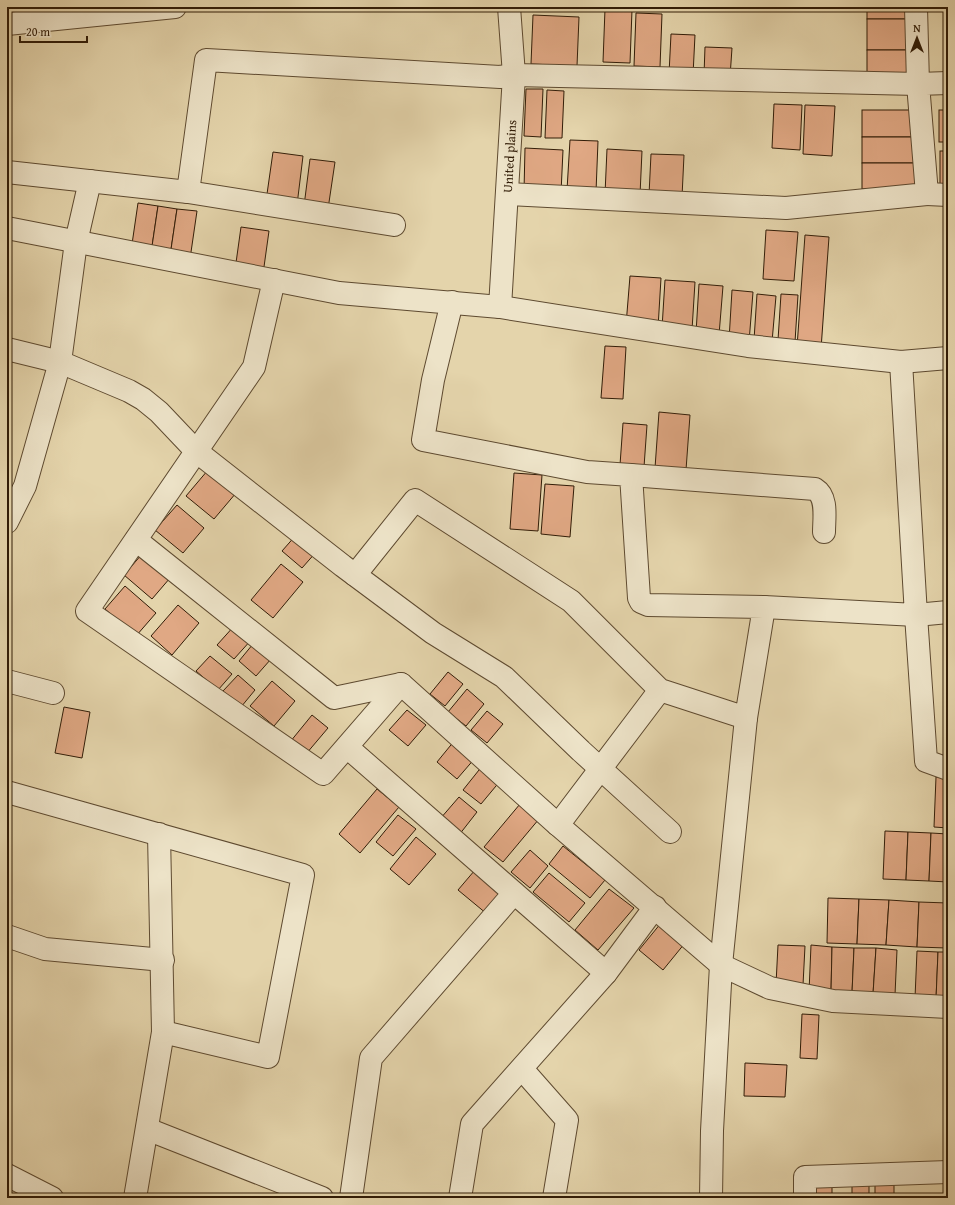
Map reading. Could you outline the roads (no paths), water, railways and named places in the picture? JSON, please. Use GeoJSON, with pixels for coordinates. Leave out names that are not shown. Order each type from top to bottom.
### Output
{"type":"FeatureCollection","features":[{"type":"Feature","properties":{"kind":"street"},"geometry":{"type":"LineString","coordinates":[[7,24],[175,7]]}},
{"type":"Feature","properties":{"kind":"street","name":"United plains"},"geometry":{"type":"LineString","coordinates":[[500,307],[514,75],[509,7]]}},
{"type":"Feature","properties":{"kind":"street"},"geometry":{"type":"LineString","coordinates":[[507,194],[786,208],[938,194],[918,84],[916,7]]}},
{"type":"Feature","properties":{"kind":"street"},"geometry":{"type":"LineString","coordinates":[[188,192],[206,60],[500,76],[514,75],[918,84],[948,83]]}},
{"type":"Feature","properties":{"kind":"street"},"geometry":{"type":"LineString","coordinates":[[7,172],[188,192],[394,225]]}},
{"type":"Feature","properties":{"kind":"street"},"geometry":{"type":"LineString","coordinates":[[7,522],[25,486],[60,362],[76,242],[90,181]]}},
{"type":"Feature","properties":{"kind":"street"},"geometry":{"type":"LineString","coordinates":[[7,228],[339,292],[500,307],[748,346],[902,362],[948,358]]}},
{"type":"Feature","properties":{"kind":"street"},"geometry":{"type":"LineString","coordinates":[[274,280],[254,367],[87,611],[323,774],[401,684]]}},
{"type":"Feature","properties":{"kind":"street"},"geometry":{"type":"LineString","coordinates":[[452,302],[432,380],[423,440],[587,472],[815,489],[820,492],[823,499],[824,532]]}},
{"type":"Feature","properties":{"kind":"street"},"geometry":{"type":"LineString","coordinates":[[7,349],[60,362],[129,391],[160,412],[196,451],[355,575],[432,633],[504,677],[670,832]]}},
{"type":"Feature","properties":{"kind":"street"},"geometry":{"type":"LineString","coordinates":[[902,362],[916,615],[926,761],[948,769]]}},
{"type":"Feature","properties":{"kind":"street"},"geometry":{"type":"LineString","coordinates":[[631,475],[639,598],[641,602],[648,605],[764,607],[916,615],[948,612]]}},
{"type":"Feature","properties":{"kind":"street"},"geometry":{"type":"LineString","coordinates":[[355,575],[415,500],[571,601],[660,690],[746,718]]}},
{"type":"Feature","properties":{"kind":"street"},"geometry":{"type":"LineString","coordinates":[[136,540],[334,698],[401,684]]}},
{"type":"Feature","properties":{"kind":"street"},"geometry":{"type":"LineString","coordinates":[[711,1198],[712,1131],[720,965],[746,718],[764,607]]}},
{"type":"Feature","properties":{"kind":"street"},"geometry":{"type":"LineString","coordinates":[[7,681],[53,693]]}},
{"type":"Feature","properties":{"kind":"street"},"geometry":{"type":"LineString","coordinates":[[401,684],[558,824],[720,965],[770,988],[834,1001],[948,1007]]}},
{"type":"Feature","properties":{"kind":"street"},"geometry":{"type":"LineString","coordinates":[[558,824],[660,690]]}},
{"type":"Feature","properties":{"kind":"street"},"geometry":{"type":"LineString","coordinates":[[347,747],[606,973]]}},
{"type":"Feature","properties":{"kind":"street"},"geometry":{"type":"LineString","coordinates":[[7,792],[303,875],[268,1057],[164,1032]]}},
{"type":"Feature","properties":{"kind":"street"},"geometry":{"type":"LineString","coordinates":[[135,1198],[164,1032],[159,834]]}},
{"type":"Feature","properties":{"kind":"street"},"geometry":{"type":"LineString","coordinates":[[352,1198],[372,1058],[514,893]]}},
{"type":"Feature","properties":{"kind":"street"},"geometry":{"type":"LineString","coordinates":[[460,1198],[472,1124],[606,973],[655,907]]}},
{"type":"Feature","properties":{"kind":"street"},"geometry":{"type":"LineString","coordinates":[[7,936],[45,949],[163,960]]}},
{"type":"Feature","properties":{"kind":"street"},"geometry":{"type":"LineString","coordinates":[[522,1069],[567,1120],[554,1198]]}},
{"type":"Feature","properties":{"kind":"street"},"geometry":{"type":"LineString","coordinates":[[147,1129],[322,1198]]}},
{"type":"Feature","properties":{"kind":"street"},"geometry":{"type":"LineString","coordinates":[[805,1198],[805,1177],[948,1172]]}},
{"type":"Feature","properties":{"kind":"street"},"geometry":{"type":"LineString","coordinates":[[7,1175],[52,1198]]}}]}
